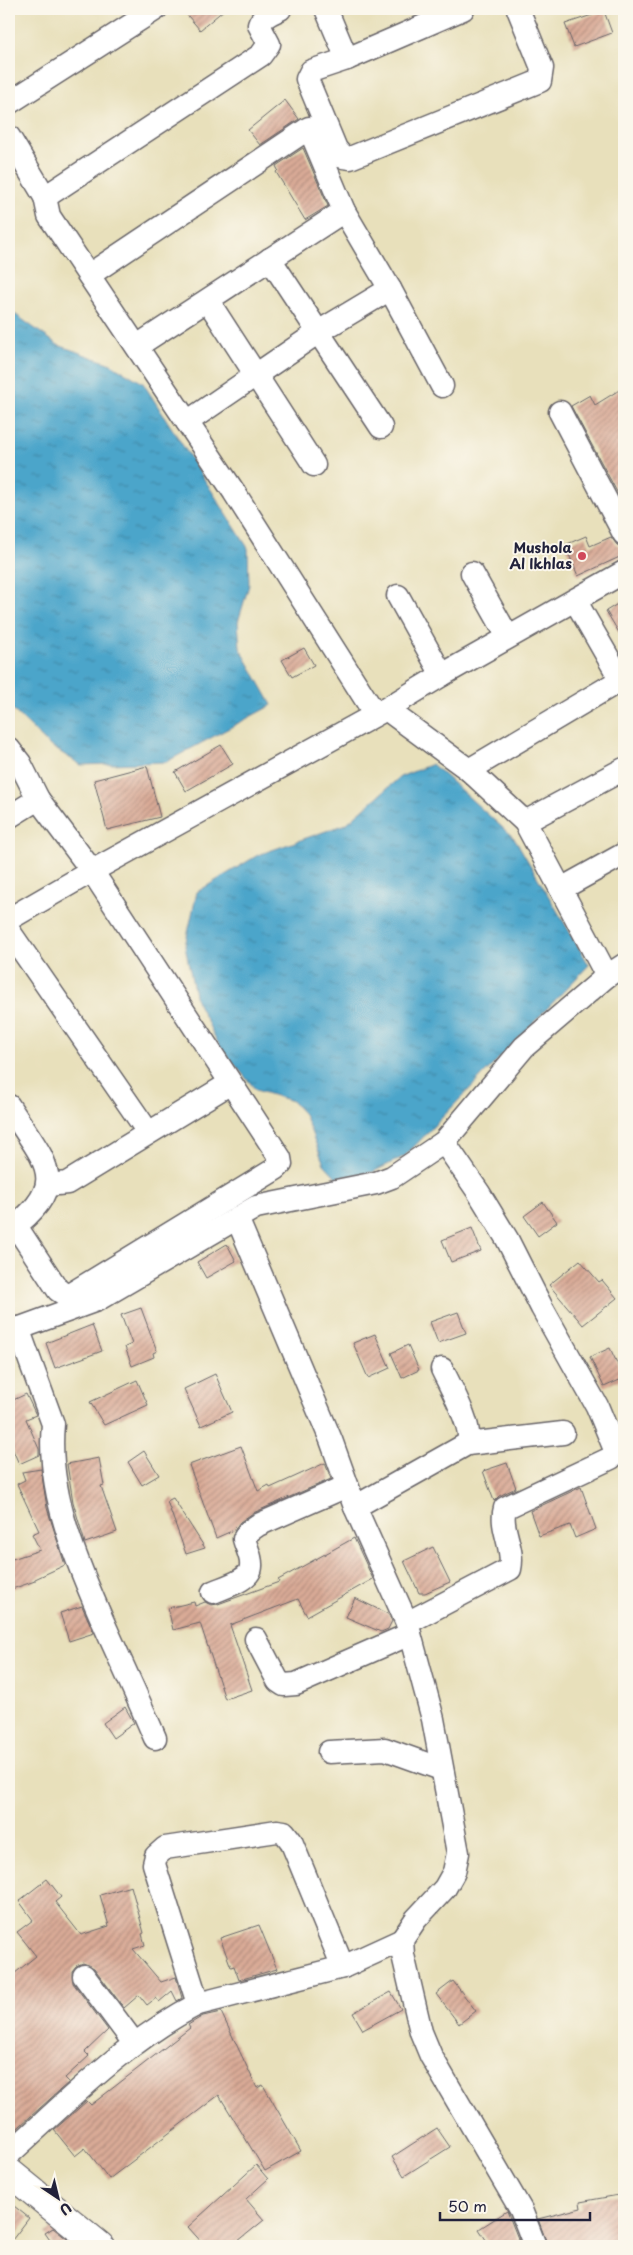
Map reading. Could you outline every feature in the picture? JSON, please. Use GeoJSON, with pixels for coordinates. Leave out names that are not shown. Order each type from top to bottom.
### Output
{"type":"FeatureCollection","features":[{"type":"Feature","properties":{"kind":"main road"},"geometry":{"type":"LineString","coordinates":[[9,2172],[100,2246]]}},
{"type":"Feature","properties":{"kind":"street"},"geometry":{"type":"LineString","coordinates":[[9,103],[156,9]]}},
{"type":"Feature","properties":{"kind":"street"},"geometry":{"type":"LineString","coordinates":[[39,188],[261,54],[269,44],[259,25],[260,22],[263,18],[280,9]]}},
{"type":"Feature","properties":{"kind":"street"},"geometry":{"type":"LineString","coordinates":[[326,9],[347,59]]}},
{"type":"Feature","properties":{"kind":"street"},"geometry":{"type":"LineString","coordinates":[[463,9],[347,59],[311,71],[307,79],[336,149],[343,157],[350,158],[540,80],[542,68],[518,9]]}},
{"type":"Feature","properties":{"kind":"street"},"geometry":{"type":"LineString","coordinates":[[88,276],[309,128],[344,211],[390,289],[442,386]]}},
{"type":"Feature","properties":{"kind":"street"},"geometry":{"type":"LineString","coordinates":[[9,137],[39,188],[49,216],[380,712],[469,770],[525,822],[561,889],[615,971],[524,1047],[444,1142],[392,1177],[376,1184],[256,1206],[97,1300],[13,1330],[53,1424],[52,1436],[55,1470],[60,1501],[72,1549],[155,1738]]}},
{"type":"Feature","properties":{"kind":"street"},"geometry":{"type":"LineString","coordinates":[[9,153],[39,188]]}},
{"type":"Feature","properties":{"kind":"street"},"geometry":{"type":"LineString","coordinates":[[137,346],[344,211]]}},
{"type":"Feature","properties":{"kind":"street"},"geometry":{"type":"LineString","coordinates":[[270,259],[320,331],[381,427]]}},
{"type":"Feature","properties":{"kind":"street"},"geometry":{"type":"LineString","coordinates":[[187,422],[320,331],[390,289]]}},
{"type":"Feature","properties":{"kind":"street"},"geometry":{"type":"LineString","coordinates":[[208,301],[257,374],[314,465]]}},
{"type":"Feature","properties":{"kind":"street"},"geometry":{"type":"LineString","coordinates":[[560,412],[624,534]]}},
{"type":"Feature","properties":{"kind":"street"},"geometry":{"type":"LineString","coordinates":[[9,919],[380,712],[442,674],[624,572]]}},
{"type":"Feature","properties":{"kind":"street"},"geometry":{"type":"LineString","coordinates":[[472,573],[508,638]]}},
{"type":"Feature","properties":{"kind":"street"},"geometry":{"type":"LineString","coordinates":[[398,596],[442,674]]}},
{"type":"Feature","properties":{"kind":"street"},"geometry":{"type":"LineString","coordinates":[[469,770],[623,679],[575,600]]}},
{"type":"Feature","properties":{"kind":"street"},"geometry":{"type":"LineString","coordinates":[[9,749],[20,764],[38,799],[92,871],[280,1158],[280,1164],[277,1168],[71,1294],[64,1294],[58,1290],[13,1228],[37,1207],[48,1185],[48,1174],[44,1161],[9,1106]]}},
{"type":"Feature","properties":{"kind":"street"},"geometry":{"type":"LineString","coordinates":[[525,822],[624,769]]}},
{"type":"Feature","properties":{"kind":"street"},"geometry":{"type":"LineString","coordinates":[[9,817],[38,799]]}},
{"type":"Feature","properties":{"kind":"street"},"geometry":{"type":"LineString","coordinates":[[561,889],[624,854]]}},
{"type":"Feature","properties":{"kind":"street"},"geometry":{"type":"LineString","coordinates":[[9,931],[148,1132]]}},
{"type":"Feature","properties":{"kind":"street"},"geometry":{"type":"LineString","coordinates":[[48,1185],[67,1183],[148,1132],[230,1084]]}},
{"type":"Feature","properties":{"kind":"street"},"geometry":{"type":"LineString","coordinates":[[256,1639],[278,1681],[284,1685],[296,1684],[408,1629],[510,1569],[512,1560],[502,1517],[505,1508],[611,1458],[616,1452],[597,1406],[542,1308],[507,1239],[479,1193],[444,1142]]}},
{"type":"Feature","properties":{"kind":"street"},"geometry":{"type":"LineString","coordinates":[[9,2154],[134,2043],[198,2004],[343,1967],[402,1940],[416,1919],[445,1888],[456,1864],[458,1853],[433,1719],[408,1629],[346,1486],[331,1440],[238,1218]]}},
{"type":"Feature","properties":{"kind":"street"},"geometry":{"type":"LineString","coordinates":[[442,1369],[460,1407],[469,1434],[470,1440],[467,1444]]}},
{"type":"Feature","properties":{"kind":"street"},"geometry":{"type":"LineString","coordinates":[[355,1507],[467,1444],[563,1433]]}},
{"type":"Feature","properties":{"kind":"street"},"geometry":{"type":"LineString","coordinates":[[213,1592],[244,1578],[250,1572],[251,1566],[244,1538],[248,1532],[270,1519],[346,1486]]}},
{"type":"Feature","properties":{"kind":"street"},"geometry":{"type":"LineString","coordinates":[[329,1752],[385,1748],[441,1769]]}},
{"type":"Feature","properties":{"kind":"street"},"geometry":{"type":"LineString","coordinates":[[198,2004],[154,1864],[156,1856],[165,1848],[277,1831],[284,1832],[290,1841],[343,1967]]}},
{"type":"Feature","properties":{"kind":"street"},"geometry":{"type":"LineString","coordinates":[[402,1940],[403,1955],[421,2032],[431,2056],[521,2210],[535,2246]]}},
{"type":"Feature","properties":{"kind":"street"},"geometry":{"type":"LineString","coordinates":[[84,1976],[134,2043]]}},
{"type":"Feature","properties":{"kind":"water"},"geometry":{"type":"Polygon","coordinates":[[[9,310],[58,345],[111,364],[143,383],[248,548],[249,585],[238,622],[240,648],[272,705],[166,762],[81,765],[49,745],[9,706],[9,310]]]}},
{"type":"Feature","properties":{"kind":"water"},"geometry":{"type":"Polygon","coordinates":[[[432,764],[515,839],[589,965],[405,1156],[373,1172],[337,1178],[324,1164],[304,1114],[292,1101],[256,1090],[220,1047],[196,1000],[185,946],[197,892],[258,855],[346,824],[400,777],[432,764]]]}},
{"type":"Feature","properties":{"kind":"building"},"geometry":{"type":"Polygon","coordinates":[[[182,9],[225,9],[200,30],[182,9]]]}},
{"type":"Feature","properties":{"kind":"building"},"geometry":{"type":"Polygon","coordinates":[[[604,11],[612,33],[574,47],[565,24],[604,11]]]}},
{"type":"Feature","properties":{"kind":"building"},"geometry":{"type":"Polygon","coordinates":[[[285,100],[299,119],[260,145],[248,130],[285,100]]]}},
{"type":"Feature","properties":{"kind":"building"},"geometry":{"type":"Polygon","coordinates":[[[303,148],[328,206],[305,220],[276,172],[278,170],[276,166],[303,148]]]}},
{"type":"Feature","properties":{"kind":"building"},"geometry":{"type":"Polygon","coordinates":[[[624,387],[624,505],[571,406],[590,395],[595,405],[624,387]]]}},
{"type":"Feature","properties":{"kind":"building"},"geometry":{"type":"Polygon","coordinates":[[[586,536],[590,546],[611,537],[617,545],[624,547],[624,555],[578,576],[565,545],[586,536]]]}},
{"type":"Feature","properties":{"kind":"building"},"geometry":{"type":"Polygon","coordinates":[[[624,600],[624,641],[606,611],[624,600]]]}},
{"type":"Feature","properties":{"kind":"building"},"geometry":{"type":"Polygon","coordinates":[[[304,648],[314,665],[292,677],[282,660],[304,648]]]}},
{"type":"Feature","properties":{"kind":"building"},"geometry":{"type":"Polygon","coordinates":[[[221,745],[233,764],[186,791],[175,772],[221,745]]]}},
{"type":"Feature","properties":{"kind":"building"},"geometry":{"type":"Polygon","coordinates":[[[147,766],[160,817],[107,830],[94,780],[147,766]]]}},
{"type":"Feature","properties":{"kind":"building"},"geometry":{"type":"Polygon","coordinates":[[[543,1202],[557,1222],[538,1236],[524,1216],[543,1202]]]}},
{"type":"Feature","properties":{"kind":"building"},"geometry":{"type":"Polygon","coordinates":[[[472,1228],[481,1251],[451,1262],[442,1240],[472,1228]]]}},
{"type":"Feature","properties":{"kind":"building"},"geometry":{"type":"Polygon","coordinates":[[[227,1244],[236,1261],[206,1278],[197,1262],[227,1244]]]}},
{"type":"Feature","properties":{"kind":"building"},"geometry":{"type":"Polygon","coordinates":[[[580,1260],[599,1282],[602,1280],[617,1298],[583,1325],[549,1285],[580,1260]]]}},
{"type":"Feature","properties":{"kind":"building"},"geometry":{"type":"Polygon","coordinates":[[[141,1308],[157,1351],[153,1353],[154,1357],[132,1366],[125,1347],[132,1344],[121,1315],[141,1308]]]}},
{"type":"Feature","properties":{"kind":"building"},"geometry":{"type":"Polygon","coordinates":[[[458,1312],[466,1333],[438,1343],[430,1322],[458,1312]]]}},
{"type":"Feature","properties":{"kind":"building"},"geometry":{"type":"Polygon","coordinates":[[[92,1325],[102,1351],[55,1368],[46,1343],[92,1325]]]}},
{"type":"Feature","properties":{"kind":"building"},"geometry":{"type":"Polygon","coordinates":[[[375,1334],[390,1368],[368,1378],[353,1343],[375,1334]]]}},
{"type":"Feature","properties":{"kind":"building"},"geometry":{"type":"Polygon","coordinates":[[[408,1345],[419,1370],[402,1378],[391,1353],[408,1345]]]}},
{"type":"Feature","properties":{"kind":"building"},"geometry":{"type":"Polygon","coordinates":[[[610,1348],[624,1378],[604,1387],[590,1357],[610,1348]]]}},
{"type":"Feature","properties":{"kind":"building"},"geometry":{"type":"Polygon","coordinates":[[[215,1374],[232,1412],[201,1426],[184,1389],[215,1374]]]}},
{"type":"Feature","properties":{"kind":"building"},"geometry":{"type":"Polygon","coordinates":[[[137,1380],[148,1405],[104,1425],[90,1402],[137,1380]]]}},
{"type":"Feature","properties":{"kind":"building"},"geometry":{"type":"Polygon","coordinates":[[[26,1394],[36,1415],[26,1419],[39,1449],[39,1455],[19,1464],[9,1441],[9,1402],[26,1394]]]}},
{"type":"Feature","properties":{"kind":"building"},"geometry":{"type":"Polygon","coordinates":[[[241,1446],[258,1491],[269,1485],[270,1488],[325,1463],[331,1479],[253,1513],[240,1522],[234,1530],[216,1538],[189,1465],[241,1446]]]}},
{"type":"Feature","properties":{"kind":"building"},"geometry":{"type":"Polygon","coordinates":[[[144,1451],[159,1475],[142,1485],[128,1462],[144,1451]]]}},
{"type":"Feature","properties":{"kind":"building"},"geometry":{"type":"Polygon","coordinates":[[[99,1458],[104,1485],[101,1486],[117,1532],[85,1543],[73,1502],[67,1464],[99,1458]]]}},
{"type":"Feature","properties":{"kind":"building"},"geometry":{"type":"Polygon","coordinates":[[[507,1463],[516,1488],[499,1496],[494,1501],[483,1471],[507,1463]]]}},
{"type":"Feature","properties":{"kind":"building"},"geometry":{"type":"Polygon","coordinates":[[[41,1469],[47,1508],[65,1565],[35,1579],[35,1581],[12,1589],[9,1579],[9,1560],[40,1550],[32,1534],[39,1531],[17,1484],[25,1480],[22,1472],[41,1469]]]}},
{"type":"Feature","properties":{"kind":"building"},"geometry":{"type":"Polygon","coordinates":[[[581,1487],[596,1529],[575,1538],[570,1525],[539,1536],[530,1511],[581,1487]]]}},
{"type":"Feature","properties":{"kind":"building"},"geometry":{"type":"Polygon","coordinates":[[[173,1498],[205,1548],[186,1554],[167,1501],[173,1498]]]}},
{"type":"Feature","properties":{"kind":"building"},"geometry":{"type":"Polygon","coordinates":[[[354,1538],[373,1579],[307,1616],[298,1599],[230,1625],[252,1690],[225,1699],[200,1623],[173,1630],[168,1608],[194,1602],[195,1606],[205,1602],[211,1605],[218,1604],[279,1582],[278,1580],[354,1538]]]}},
{"type":"Feature","properties":{"kind":"building"},"geometry":{"type":"Polygon","coordinates":[[[433,1547],[450,1582],[425,1593],[419,1593],[404,1561],[433,1547]]]}},
{"type":"Feature","properties":{"kind":"building"},"geometry":{"type":"Polygon","coordinates":[[[355,1598],[388,1614],[392,1621],[388,1629],[381,1632],[346,1617],[355,1598]]]}},
{"type":"Feature","properties":{"kind":"building"},"geometry":{"type":"Polygon","coordinates":[[[82,1606],[94,1633],[69,1641],[60,1613],[82,1606]]]}},
{"type":"Feature","properties":{"kind":"building"},"geometry":{"type":"Polygon","coordinates":[[[125,1707],[134,1723],[113,1738],[103,1723],[125,1707]]]}},
{"type":"Feature","properties":{"kind":"building"},"geometry":{"type":"Polygon","coordinates":[[[47,1879],[61,1897],[55,1902],[81,1935],[109,1926],[100,1895],[131,1886],[144,1933],[142,1934],[145,1945],[133,1949],[161,1982],[176,1977],[182,1998],[177,2001],[172,1991],[159,2002],[156,1998],[147,2005],[139,1995],[124,2008],[94,1968],[83,1963],[76,1966],[72,1971],[73,1983],[108,2030],[85,2052],[89,2056],[65,2078],[69,2082],[11,2134],[9,2132],[9,1978],[36,1956],[17,1932],[33,1920],[19,1901],[47,1879]]]}},
{"type":"Feature","properties":{"kind":"building"},"geometry":{"type":"Polygon","coordinates":[[[259,1925],[277,1969],[239,1980],[234,1966],[231,1967],[220,1938],[259,1925]]]}},
{"type":"Feature","properties":{"kind":"building"},"geometry":{"type":"Polygon","coordinates":[[[453,1981],[476,2011],[459,2024],[436,1994],[453,1981]]]}},
{"type":"Feature","properties":{"kind":"building"},"geometry":{"type":"Polygon","coordinates":[[[391,1992],[401,2009],[363,2030],[353,2013],[391,1992]]]}},
{"type":"Feature","properties":{"kind":"building"},"geometry":{"type":"Polygon","coordinates":[[[221,2012],[257,2088],[263,2085],[301,2151],[265,2171],[219,2095],[109,2179],[85,2148],[75,2156],[54,2130],[87,2101],[91,2105],[190,2028],[188,2025],[203,2016],[221,2012]]]}},
{"type":"Feature","properties":{"kind":"building"},"geometry":{"type":"Polygon","coordinates":[[[437,2128],[450,2147],[404,2176],[392,2157],[437,2128]]]}},
{"type":"Feature","properties":{"kind":"building"},"geometry":{"type":"Polygon","coordinates":[[[256,2165],[268,2179],[246,2199],[264,2220],[232,2246],[205,2246],[188,2227],[256,2165]]]}},
{"type":"Feature","properties":{"kind":"building"},"geometry":{"type":"Polygon","coordinates":[[[624,2194],[624,2246],[548,2246],[538,2219],[581,2208],[580,2202],[624,2194]]]}},
{"type":"Feature","properties":{"kind":"building"},"geometry":{"type":"Polygon","coordinates":[[[9,2202],[29,2218],[9,2244],[9,2202]]]}},
{"type":"Feature","properties":{"kind":"building"},"geometry":{"type":"Polygon","coordinates":[[[507,2211],[521,2246],[490,2246],[479,2229],[507,2211]]]}},
{"type":"Feature","properties":{"kind":"building"},"geometry":{"type":"Polygon","coordinates":[[[53,2228],[76,2246],[54,2246],[45,2233],[53,2228]]]}},
{"type":"Feature","properties":{"kind":"place","name":"Mushola Al Ikhlas"},"geometry":{"type":"Point","coordinates":[582,556]}}]}
